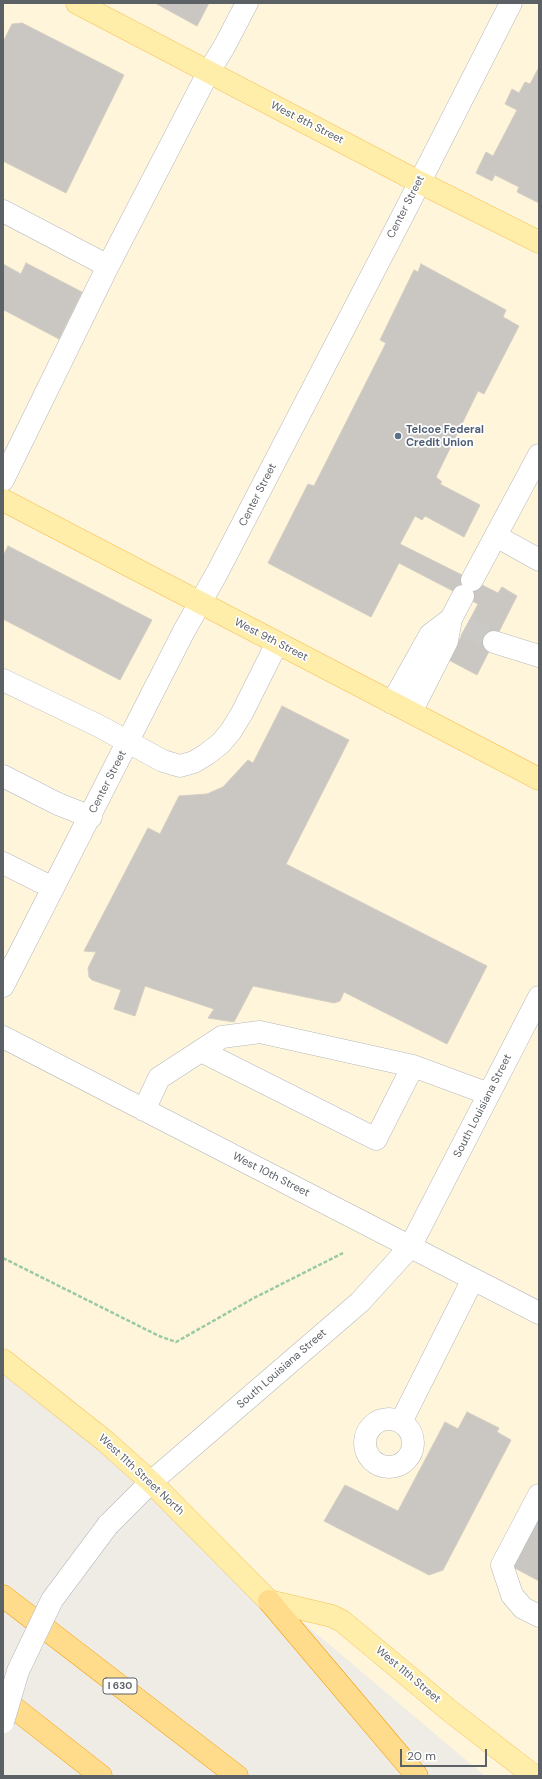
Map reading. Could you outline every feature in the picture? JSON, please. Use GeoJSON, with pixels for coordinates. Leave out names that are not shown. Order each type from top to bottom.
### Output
{"type":"FeatureCollection","features":[{"type":"Feature","properties":{"kind":"highway","name":"I 630"},"geometry":{"type":"LineString","coordinates":[[3,1596],[237,1776]]}},
{"type":"Feature","properties":{"kind":"highway"},"geometry":{"type":"LineString","coordinates":[[269,1601],[417,1776]]}},
{"type":"Feature","properties":{"kind":"highway"},"geometry":{"type":"LineString","coordinates":[[3,1699],[101,1776]]}},
{"type":"Feature","properties":{"kind":"main road","name":"West 8th Street"},"geometry":{"type":"LineString","coordinates":[[77,3],[208,73],[539,242]]}},
{"type":"Feature","properties":{"kind":"main road","name":"West 9th Street"},"geometry":{"type":"LineString","coordinates":[[3,500],[539,779]]}},
{"type":"Feature","properties":{"kind":"main road","name":"West 11th Street North"},"geometry":{"type":"LineString","coordinates":[[3,1360],[105,1441],[152,1482],[269,1601]]}},
{"type":"Feature","properties":{"kind":"main road","name":"West 11th Street"},"geometry":{"type":"LineString","coordinates":[[269,1601],[332,1616],[342,1621],[450,1711],[534,1776]]}},
{"type":"Feature","properties":{"kind":"street"},"geometry":{"type":"LineString","coordinates":[[3,480],[108,266],[208,73],[247,3]]}},
{"type":"Feature","properties":{"kind":"street","name":"Center Street"},"geometry":{"type":"LineString","coordinates":[[3,986],[11,948],[53,888],[184,631],[250,510],[511,3]]}},
{"type":"Feature","properties":{"kind":"street"},"geometry":{"type":"LineString","coordinates":[[3,210],[108,266]]}},
{"type":"Feature","properties":{"kind":"street"},"geometry":{"type":"LineString","coordinates":[[401,707],[459,623],[468,588],[539,455]]}},
{"type":"Feature","properties":{"kind":"street"},"geometry":{"type":"LineString","coordinates":[[496,536],[539,560]]}},
{"type":"Feature","properties":{"kind":"street"},"geometry":{"type":"LineString","coordinates":[[494,642],[539,656]]}},
{"type":"Feature","properties":{"kind":"street"},"geometry":{"type":"LineString","coordinates":[[3,680],[99,726],[169,764],[180,766],[194,762],[207,754],[221,743],[232,731],[277,643]]}},
{"type":"Feature","properties":{"kind":"street"},"geometry":{"type":"LineString","coordinates":[[3,776],[58,804],[90,817]]}},
{"type":"Feature","properties":{"kind":"street"},"geometry":{"type":"LineString","coordinates":[[3,863],[53,888]]}},
{"type":"Feature","properties":{"kind":"street","name":"South Louisiana Street"},"geometry":{"type":"LineString","coordinates":[[3,1722],[18,1671],[52,1600],[108,1525],[152,1482],[360,1302],[410,1247],[539,997]]}},
{"type":"Feature","properties":{"kind":"street"},"geometry":{"type":"LineString","coordinates":[[144,1110],[159,1078],[222,1037],[260,1032],[413,1066],[489,1094]]}},
{"type":"Feature","properties":{"kind":"street","name":"West 10th Street"},"geometry":{"type":"LineString","coordinates":[[3,1037],[539,1313]]}},
{"type":"Feature","properties":{"kind":"street"},"geometry":{"type":"LineString","coordinates":[[201,1052],[376,1139],[413,1066]]}},
{"type":"Feature","properties":{"kind":"street"},"geometry":{"type":"LineString","coordinates":[[401,1422],[473,1280]]}},
{"type":"Feature","properties":{"kind":"street"},"geometry":{"type":"LineString","coordinates":[[539,1495],[502,1565],[512,1595],[523,1608],[539,1616]]}},
{"type":"Feature","properties":{"kind":"path"},"geometry":{"type":"LineString","coordinates":[[3,1258],[159,1336],[176,1342],[252,1299],[343,1253]]}},
{"type":"Feature","properties":{"kind":"shaded area"},"geometry":{"type":"Polygon","coordinates":[[[3,3],[539,3],[539,1776],[485,1776],[3,1369],[3,3]]]}},
{"type":"Feature","properties":{"kind":"building"},"geometry":{"type":"Polygon","coordinates":[[[155,3],[209,3],[197,26],[155,3]]]}},
{"type":"Feature","properties":{"kind":"building"},"geometry":{"type":"Polygon","coordinates":[[[22,23],[124,75],[66,193],[3,161],[3,42],[12,24],[22,23]]]}},
{"type":"Feature","properties":{"kind":"building"},"geometry":{"type":"Polygon","coordinates":[[[539,67],[539,203],[517,192],[519,187],[495,175],[492,181],[476,173],[486,152],[493,156],[517,110],[505,104],[512,89],[519,93],[525,82],[530,84],[539,67]]]}},
{"type":"Feature","properties":{"kind":"building"},"geometry":{"type":"Polygon","coordinates":[[[26,263],[82,292],[59,339],[4,310],[3,312],[3,264],[21,274],[26,263]]]}},
{"type":"Feature","properties":{"kind":"building","name":"Telcoe Federal Credit Union"},"geometry":{"type":"Polygon","coordinates":[[[421,264],[506,310],[503,317],[519,326],[484,394],[478,391],[436,477],[442,482],[440,484],[480,505],[464,537],[425,516],[422,520],[415,516],[400,544],[498,593],[502,587],[517,596],[477,675],[449,660],[478,604],[399,563],[371,617],[268,563],[308,484],[314,486],[386,343],[380,340],[414,270],[418,272],[421,264]]]}},
{"type":"Feature","properties":{"kind":"building"},"geometry":{"type":"Polygon","coordinates":[[[8,546],[152,620],[120,680],[3,619],[3,556],[8,546]]]}},
{"type":"Feature","properties":{"kind":"building"},"geometry":{"type":"Polygon","coordinates":[[[282,706],[349,740],[286,864],[487,966],[447,1044],[344,992],[340,1001],[334,1003],[253,986],[234,1022],[208,1018],[214,1009],[145,986],[135,1016],[114,1009],[121,990],[92,980],[89,977],[88,968],[96,952],[84,951],[148,828],[160,834],[179,796],[207,794],[223,787],[248,760],[253,763],[282,706]]]}},
{"type":"Feature","properties":{"kind":"building"},"geometry":{"type":"Polygon","coordinates":[[[467,1412],[499,1428],[497,1432],[511,1440],[443,1570],[429,1575],[324,1521],[345,1485],[398,1511],[445,1422],[458,1429],[467,1412]]]}},
{"type":"Feature","properties":{"kind":"building"},"geometry":{"type":"Polygon","coordinates":[[[539,1512],[539,1581],[511,1566],[539,1512]]]}},
{"type":"Feature","properties":{"kind":"tunnel"},"geometry":{"type":"LineString","coordinates":[[466,626],[494,642]]}},
{"type":"Feature","properties":{"kind":"place","name":"Telcoe Federal Credit Union"},"geometry":{"type":"Point","coordinates":[398,436]}}]}
